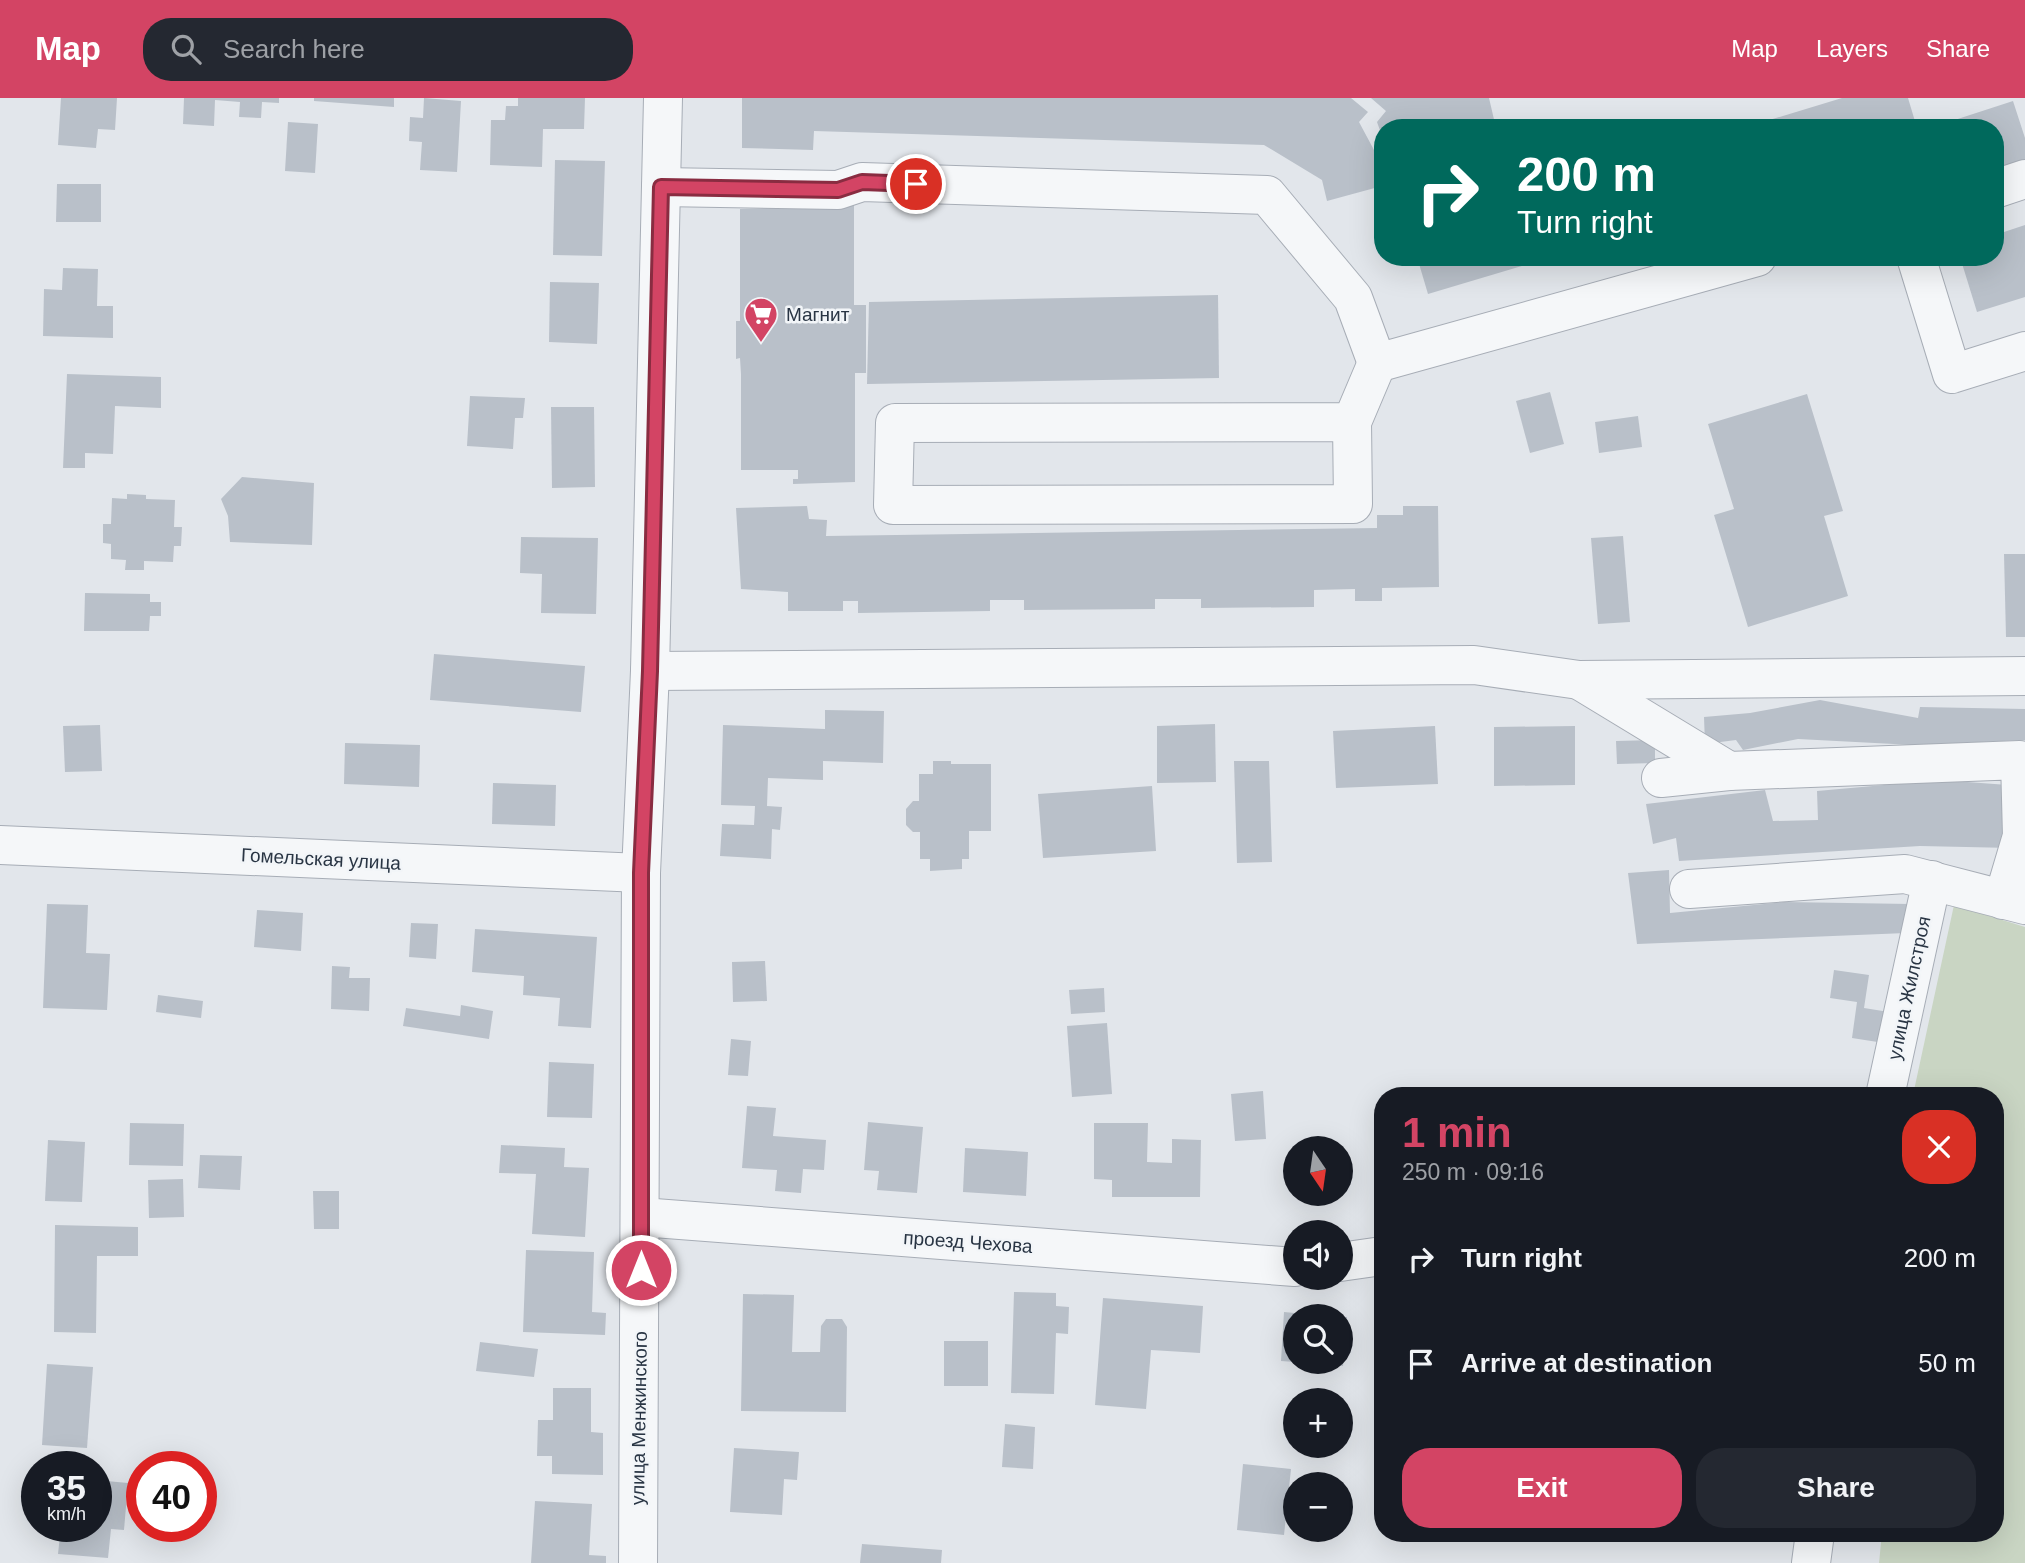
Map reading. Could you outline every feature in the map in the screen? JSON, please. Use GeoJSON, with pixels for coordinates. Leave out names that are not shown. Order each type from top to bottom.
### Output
{"type":"FeatureCollection","features":[{"type":"Feature","properties":{"kind":"street","name":"улица Менжинского"},"geometry":{"type":"LineString","coordinates":[[638,1563],[641,873],[650,671],[663,98]]}},
{"type":"Feature","properties":{"kind":"street"},"geometry":{"type":"LineString","coordinates":[[2004,186],[2025,179]]}},
{"type":"Feature","properties":{"kind":"street"},"geometry":{"type":"LineString","coordinates":[[661,187],[838,190],[862,182],[1266,195],[1353,298],[1377,363],[1352,422],[1353,504],[893,505],[895,423],[1352,422]]}},
{"type":"Feature","properties":{"kind":"street"},"geometry":{"type":"LineString","coordinates":[[1377,363],[1726,266]]}},
{"type":"Feature","properties":{"kind":"street"},"geometry":{"type":"LineString","coordinates":[[1919,266],[1952,374],[2025,351]]}},
{"type":"Feature","properties":{"kind":"street"},"geometry":{"type":"LineString","coordinates":[[650,671],[1474,665],[1579,680],[2025,676]]}},
{"type":"Feature","properties":{"kind":"street"},"geometry":{"type":"LineString","coordinates":[[1579,680],[1729,771]]}},
{"type":"Feature","properties":{"kind":"street"},"geometry":{"type":"LineString","coordinates":[[1661,778],[1729,771],[2022,760],[2022,836],[2014,902],[1905,874],[1689,889]]}},
{"type":"Feature","properties":{"kind":"street","name":"Гомельская улица"},"geometry":{"type":"LineString","coordinates":[[0,845],[641,873]]}},
{"type":"Feature","properties":{"kind":"street","name":"улица Жилстроя"},"geometry":{"type":"LineString","coordinates":[[1887,1087],[1932,880]]}},
{"type":"Feature","properties":{"kind":"street","name":"проезд Чехова"},"geometry":{"type":"LineString","coordinates":[[641,1217],[1283,1266]]}},
{"type":"Feature","properties":{"kind":"street"},"geometry":{"type":"LineString","coordinates":[[1353,1260],[1374,1257]]}},
{"type":"Feature","properties":{"kind":"street"},"geometry":{"type":"LineString","coordinates":[[1811,1563],[1814,1542]]}},
{"type":"Feature","properties":{"kind":"green space"},"geometry":{"type":"Polygon","coordinates":[[[1954,905],[2025,927],[2025,1563],[1879,1563],[1881,1542],[2004,1542],[2004,1087],[1915,1087],[1954,905]]]}},
{"type":"Feature","properties":{"kind":"building"},"geometry":{"type":"Polygon","coordinates":[[[61,98],[117,98],[115,130],[98,129],[96,148],[58,145],[61,98]]]}},
{"type":"Feature","properties":{"kind":"building"},"geometry":{"type":"Polygon","coordinates":[[[184,98],[279,98],[279,103],[262,102],[261,118],[239,117],[240,102],[215,100],[214,126],[183,124],[184,98]]]}},
{"type":"Feature","properties":{"kind":"building"},"geometry":{"type":"Polygon","coordinates":[[[314,98],[394,98],[394,107],[314,101],[314,98]]]}},
{"type":"Feature","properties":{"kind":"building"},"geometry":{"type":"Polygon","coordinates":[[[424,98],[461,101],[457,172],[420,170],[422,142],[409,141],[410,117],[423,118],[424,98]]]}},
{"type":"Feature","properties":{"kind":"building"},"geometry":{"type":"Polygon","coordinates":[[[518,98],[585,98],[584,129],[543,129],[542,167],[490,165],[491,120],[505,120],[506,106],[518,106],[518,98]]]}},
{"type":"Feature","properties":{"kind":"building"},"geometry":{"type":"Polygon","coordinates":[[[742,98],[1351,98],[1368,112],[1359,122],[1374,150],[1374,188],[1327,201],[1322,180],[1264,145],[814,131],[813,150],[742,148],[742,98]]]}},
{"type":"Feature","properties":{"kind":"building"},"geometry":{"type":"Polygon","coordinates":[[[1371,98],[1489,98],[1494,119],[1379,119],[1386,111],[1371,98]]]}},
{"type":"Feature","properties":{"kind":"building"},"geometry":{"type":"Polygon","coordinates":[[[1842,98],[1908,98],[1914,119],[1773,119],[1842,98]]]}},
{"type":"Feature","properties":{"kind":"building"},"geometry":{"type":"Polygon","coordinates":[[[2013,101],[2025,138],[2025,163],[2004,169],[2004,119],[1958,119],[2013,101]]]}},
{"type":"Feature","properties":{"kind":"building"},"geometry":{"type":"Polygon","coordinates":[[[288,122],[318,124],[315,173],[285,171],[288,122]]]}},
{"type":"Feature","properties":{"kind":"building"},"geometry":{"type":"Polygon","coordinates":[[[555,160],[605,161],[602,256],[553,255],[555,160]]]}},
{"type":"Feature","properties":{"kind":"building"},"geometry":{"type":"Polygon","coordinates":[[[57,184],[101,184],[101,222],[56,222],[57,184]]]}},
{"type":"Feature","properties":{"kind":"building"},"geometry":{"type":"Polygon","coordinates":[[[854,196],[854,305],[866,305],[866,373],[855,373],[855,482],[793,484],[793,479],[798,479],[798,470],[741,470],[741,374],[740,358],[736,359],[736,321],[740,321],[740,209],[797,208],[854,196]]]}},
{"type":"Feature","properties":{"kind":"building"},"geometry":{"type":"Polygon","coordinates":[[[2025,225],[2025,297],[1977,312],[1963,266],[2004,266],[2004,232],[2025,225]]]}},
{"type":"Feature","properties":{"kind":"building"},"geometry":{"type":"Polygon","coordinates":[[[1420,266],[1522,266],[1428,294],[1420,266]]]}},
{"type":"Feature","properties":{"kind":"building"},"geometry":{"type":"Polygon","coordinates":[[[63,268],[98,269],[97,306],[113,306],[113,338],[43,336],[44,289],[62,290],[63,268]]]}},
{"type":"Feature","properties":{"kind":"building"},"geometry":{"type":"Polygon","coordinates":[[[550,282],[599,283],[597,344],[549,342],[550,282]]]}},
{"type":"Feature","properties":{"kind":"building"},"geometry":{"type":"Polygon","coordinates":[[[1218,295],[1219,378],[867,384],[869,302],[1218,295]]]}},
{"type":"Feature","properties":{"kind":"building"},"geometry":{"type":"Polygon","coordinates":[[[67,374],[161,377],[161,408],[115,406],[113,454],[85,453],[85,468],[63,468],[67,374]]]}},
{"type":"Feature","properties":{"kind":"building"},"geometry":{"type":"Polygon","coordinates":[[[1550,392],[1564,444],[1530,453],[1516,401],[1550,392]]]}},
{"type":"Feature","properties":{"kind":"building"},"geometry":{"type":"Polygon","coordinates":[[[1807,394],[1843,511],[1824,516],[1848,596],[1748,627],[1714,515],[1734,509],[1708,424],[1807,394]]]}},
{"type":"Feature","properties":{"kind":"building"},"geometry":{"type":"Polygon","coordinates":[[[470,396],[525,398],[523,418],[515,418],[513,449],[467,446],[470,396]]]}},
{"type":"Feature","properties":{"kind":"building"},"geometry":{"type":"Polygon","coordinates":[[[551,407],[594,407],[595,487],[552,488],[551,407]]]}},
{"type":"Feature","properties":{"kind":"building"},"geometry":{"type":"Polygon","coordinates":[[[1638,416],[1642,447],[1599,453],[1595,422],[1638,416]]]}},
{"type":"Feature","properties":{"kind":"building"},"geometry":{"type":"Polygon","coordinates":[[[242,477],[314,483],[312,545],[230,542],[228,516],[221,499],[242,477]]]}},
{"type":"Feature","properties":{"kind":"building"},"geometry":{"type":"Polygon","coordinates":[[[127,494],[146,495],[146,499],[175,500],[174,527],[182,527],[181,546],[174,546],[173,562],[144,561],[144,570],[125,570],[126,560],[111,559],[111,544],[103,543],[103,524],[111,524],[112,498],[127,499],[127,494]]]}},
{"type":"Feature","properties":{"kind":"building"},"geometry":{"type":"Polygon","coordinates":[[[807,506],[809,519],[827,520],[826,536],[1377,528],[1377,515],[1403,515],[1403,506],[1438,506],[1439,587],[1382,588],[1382,601],[1355,601],[1355,589],[1314,590],[1314,607],[1201,608],[1201,599],[1155,599],[1155,609],[1024,610],[1024,600],[990,600],[990,611],[858,613],[858,601],[843,601],[843,611],[788,611],[788,592],[741,589],[736,508],[807,506]]]}},
{"type":"Feature","properties":{"kind":"building"},"geometry":{"type":"Polygon","coordinates":[[[1623,536],[1630,622],[1598,624],[1591,538],[1623,536]]]}},
{"type":"Feature","properties":{"kind":"building"},"geometry":{"type":"Polygon","coordinates":[[[521,537],[598,538],[596,614],[541,613],[542,574],[520,573],[521,537]]]}},
{"type":"Feature","properties":{"kind":"building"},"geometry":{"type":"Polygon","coordinates":[[[2004,554],[2025,554],[2025,637],[2006,637],[2004,554]]]}},
{"type":"Feature","properties":{"kind":"building"},"geometry":{"type":"Polygon","coordinates":[[[85,593],[150,594],[150,602],[161,602],[161,616],[150,616],[149,631],[84,631],[85,593]]]}},
{"type":"Feature","properties":{"kind":"building"},"geometry":{"type":"Polygon","coordinates":[[[434,654],[585,666],[581,712],[430,700],[434,654]]]}},
{"type":"Feature","properties":{"kind":"building"},"geometry":{"type":"Polygon","coordinates":[[[1820,700],[1918,718],[1920,707],[2025,709],[2025,740],[1913,745],[1798,739],[1743,750],[1736,740],[1705,744],[1704,717],[1750,713],[1820,700]]]}},
{"type":"Feature","properties":{"kind":"building"},"geometry":{"type":"Polygon","coordinates":[[[825,710],[884,711],[883,763],[823,761],[823,780],[768,778],[767,806],[782,807],[780,830],[772,829],[771,859],[720,856],[722,824],[754,825],[755,806],[721,805],[723,725],[825,729],[825,710]]]}},
{"type":"Feature","properties":{"kind":"building"},"geometry":{"type":"Polygon","coordinates":[[[1215,724],[1216,782],[1157,783],[1157,726],[1215,724]]]}},
{"type":"Feature","properties":{"kind":"building"},"geometry":{"type":"Polygon","coordinates":[[[100,725],[102,771],[65,772],[63,726],[100,725]]]}},
{"type":"Feature","properties":{"kind":"building"},"geometry":{"type":"Polygon","coordinates":[[[1435,726],[1438,784],[1336,788],[1333,731],[1435,726]]]}},
{"type":"Feature","properties":{"kind":"building"},"geometry":{"type":"Polygon","coordinates":[[[1575,726],[1575,785],[1494,786],[1494,727],[1575,726]]]}},
{"type":"Feature","properties":{"kind":"building"},"geometry":{"type":"Polygon","coordinates":[[[1655,740],[1655,763],[1617,764],[1616,741],[1655,740]]]}},
{"type":"Feature","properties":{"kind":"building"},"geometry":{"type":"Polygon","coordinates":[[[345,743],[420,745],[419,787],[344,784],[345,743]]]}},
{"type":"Feature","properties":{"kind":"building"},"geometry":{"type":"Polygon","coordinates":[[[933,761],[991,764],[991,831],[969,831],[969,859],[962,859],[962,869],[930,871],[930,859],[920,859],[920,832],[913,832],[906,825],[906,809],[913,801],[919,801],[919,774],[933,774],[933,761]]]}},
{"type":"Feature","properties":{"kind":"building"},"geometry":{"type":"Polygon","coordinates":[[[1234,761],[1269,761],[1272,862],[1237,863],[1234,761]]]}},
{"type":"Feature","properties":{"kind":"building"},"geometry":{"type":"Polygon","coordinates":[[[1940,780],[2008,785],[2012,848],[1920,846],[1679,861],[1676,838],[1653,844],[1646,804],[1765,790],[1773,821],[1818,820],[1817,791],[1940,780]]]}},
{"type":"Feature","properties":{"kind":"building"},"geometry":{"type":"Polygon","coordinates":[[[493,783],[556,785],[555,826],[492,824],[493,783]]]}},
{"type":"Feature","properties":{"kind":"building"},"geometry":{"type":"Polygon","coordinates":[[[1152,786],[1156,851],[1043,858],[1038,794],[1152,786]]]}},
{"type":"Feature","properties":{"kind":"building"},"geometry":{"type":"Polygon","coordinates":[[[1669,870],[1670,913],[1784,902],[1911,904],[1906,933],[1637,944],[1628,873],[1669,870]]]}},
{"type":"Feature","properties":{"kind":"building"},"geometry":{"type":"Polygon","coordinates":[[[47,904],[88,905],[86,953],[110,954],[107,1010],[43,1008],[47,904]]]}},
{"type":"Feature","properties":{"kind":"building"},"geometry":{"type":"Polygon","coordinates":[[[257,910],[303,913],[301,951],[254,947],[257,910]]]}},
{"type":"Feature","properties":{"kind":"building"},"geometry":{"type":"Polygon","coordinates":[[[411,923],[438,924],[436,959],[409,957],[411,923]]]}},
{"type":"Feature","properties":{"kind":"building"},"geometry":{"type":"Polygon","coordinates":[[[475,929],[597,937],[591,1028],[558,1026],[560,998],[523,995],[524,976],[472,972],[475,929]]]}},
{"type":"Feature","properties":{"kind":"building"},"geometry":{"type":"Polygon","coordinates":[[[765,961],[767,1001],[733,1002],[732,962],[765,961]]]}},
{"type":"Feature","properties":{"kind":"building"},"geometry":{"type":"Polygon","coordinates":[[[332,966],[350,967],[349,978],[370,978],[369,1011],[331,1009],[332,966]]]}},
{"type":"Feature","properties":{"kind":"building"},"geometry":{"type":"Polygon","coordinates":[[[1834,970],[1869,975],[1864,1008],[1889,1012],[1884,1043],[1852,1038],[1857,1002],[1830,998],[1834,970]]]}},
{"type":"Feature","properties":{"kind":"building"},"geometry":{"type":"Polygon","coordinates":[[[1104,988],[1105,1012],[1071,1014],[1069,990],[1104,988]]]}},
{"type":"Feature","properties":{"kind":"building"},"geometry":{"type":"Polygon","coordinates":[[[158,995],[203,1001],[201,1018],[156,1012],[158,995]]]}},
{"type":"Feature","properties":{"kind":"building"},"geometry":{"type":"Polygon","coordinates":[[[461,1005],[493,1011],[489,1039],[403,1026],[406,1008],[460,1016],[461,1005]]]}},
{"type":"Feature","properties":{"kind":"building"},"geometry":{"type":"Polygon","coordinates":[[[1107,1023],[1112,1094],[1072,1097],[1067,1026],[1107,1023]]]}},
{"type":"Feature","properties":{"kind":"building"},"geometry":{"type":"Polygon","coordinates":[[[731,1039],[751,1041],[748,1076],[728,1075],[731,1039]]]}},
{"type":"Feature","properties":{"kind":"building"},"geometry":{"type":"Polygon","coordinates":[[[549,1062],[594,1064],[592,1118],[547,1117],[549,1062]]]}},
{"type":"Feature","properties":{"kind":"building"},"geometry":{"type":"Polygon","coordinates":[[[1263,1091],[1266,1139],[1235,1141],[1231,1094],[1263,1091]]]}},
{"type":"Feature","properties":{"kind":"building"},"geometry":{"type":"Polygon","coordinates":[[[747,1106],[776,1108],[773,1136],[826,1140],[824,1170],[803,1169],[801,1193],[775,1191],[777,1170],[742,1168],[747,1106]]]}},
{"type":"Feature","properties":{"kind":"building"},"geometry":{"type":"Polygon","coordinates":[[[868,1122],[923,1127],[917,1193],[877,1190],[879,1171],[864,1170],[868,1122]]]}},
{"type":"Feature","properties":{"kind":"building"},"geometry":{"type":"Polygon","coordinates":[[[130,1123],[184,1124],[183,1166],[129,1165],[130,1123]]]}},
{"type":"Feature","properties":{"kind":"building"},"geometry":{"type":"Polygon","coordinates":[[[1094,1123],[1148,1123],[1147,1162],[1172,1163],[1172,1139],[1201,1140],[1200,1197],[1112,1197],[1112,1180],[1094,1179],[1094,1123]]]}},
{"type":"Feature","properties":{"kind":"building"},"geometry":{"type":"Polygon","coordinates":[[[48,1140],[85,1142],[82,1202],[45,1201],[48,1140]]]}},
{"type":"Feature","properties":{"kind":"building"},"geometry":{"type":"Polygon","coordinates":[[[501,1145],[565,1148],[564,1167],[589,1168],[585,1237],[532,1234],[536,1174],[499,1173],[501,1145]]]}},
{"type":"Feature","properties":{"kind":"building"},"geometry":{"type":"Polygon","coordinates":[[[965,1148],[1028,1152],[1026,1196],[963,1192],[965,1148]]]}},
{"type":"Feature","properties":{"kind":"building"},"geometry":{"type":"Polygon","coordinates":[[[200,1155],[242,1156],[240,1190],[198,1188],[200,1155]]]}},
{"type":"Feature","properties":{"kind":"building"},"geometry":{"type":"Polygon","coordinates":[[[183,1179],[184,1217],[149,1218],[148,1180],[183,1179]]]}},
{"type":"Feature","properties":{"kind":"building"},"geometry":{"type":"Polygon","coordinates":[[[313,1191],[339,1191],[339,1229],[314,1229],[313,1191]]]}},
{"type":"Feature","properties":{"kind":"building"},"geometry":{"type":"Polygon","coordinates":[[[55,1225],[138,1227],[138,1256],[97,1256],[96,1333],[54,1332],[55,1225]]]}},
{"type":"Feature","properties":{"kind":"building"},"geometry":{"type":"Polygon","coordinates":[[[526,1250],[594,1252],[592,1312],[606,1313],[605,1335],[523,1332],[526,1250]]]}},
{"type":"Feature","properties":{"kind":"building"},"geometry":{"type":"Polygon","coordinates":[[[1014,1292],[1056,1293],[1056,1306],[1069,1307],[1068,1334],[1056,1333],[1054,1394],[1011,1393],[1014,1292]]]}},
{"type":"Feature","properties":{"kind":"building"},"geometry":{"type":"Polygon","coordinates":[[[743,1294],[794,1295],[792,1352],[820,1352],[821,1326],[826,1319],[842,1319],[847,1327],[846,1412],[741,1411],[743,1294]]]}},
{"type":"Feature","properties":{"kind":"building"},"geometry":{"type":"Polygon","coordinates":[[[1103,1298],[1203,1306],[1200,1353],[1151,1350],[1146,1409],[1095,1405],[1103,1298]]]}},
{"type":"Feature","properties":{"kind":"building"},"geometry":{"type":"Polygon","coordinates":[[[1283,1328],[1283,1361],[1281,1361],[1283,1328]]]}},
{"type":"Feature","properties":{"kind":"building"},"geometry":{"type":"Polygon","coordinates":[[[944,1341],[988,1341],[988,1386],[944,1386],[944,1341]]]}},
{"type":"Feature","properties":{"kind":"building"},"geometry":{"type":"Polygon","coordinates":[[[480,1342],[538,1349],[534,1377],[476,1371],[480,1342]]]}},
{"type":"Feature","properties":{"kind":"building"},"geometry":{"type":"Polygon","coordinates":[[[47,1364],[93,1367],[87,1448],[42,1445],[47,1364]]]}},
{"type":"Feature","properties":{"kind":"building"},"geometry":{"type":"Polygon","coordinates":[[[553,1388],[591,1388],[591,1432],[603,1433],[603,1475],[552,1474],[552,1456],[537,1456],[538,1420],[553,1420],[553,1388]]]}},
{"type":"Feature","properties":{"kind":"building"},"geometry":{"type":"Polygon","coordinates":[[[1005,1424],[1035,1427],[1033,1469],[1002,1467],[1005,1424]]]}},
{"type":"Feature","properties":{"kind":"building"},"geometry":{"type":"Polygon","coordinates":[[[734,1448],[799,1452],[797,1480],[784,1479],[782,1515],[730,1512],[734,1448]]]}},
{"type":"Feature","properties":{"kind":"building"},"geometry":{"type":"Polygon","coordinates":[[[1243,1464],[1291,1469],[1291,1472],[1283,1472],[1283,1535],[1237,1530],[1243,1464]]]}},
{"type":"Feature","properties":{"kind":"building"},"geometry":{"type":"Polygon","coordinates":[[[112,1482],[126,1483],[124,1530],[112,1529],[112,1482]]]}},
{"type":"Feature","properties":{"kind":"building"},"geometry":{"type":"Polygon","coordinates":[[[535,1501],[592,1504],[589,1555],[606,1556],[606,1563],[531,1563],[535,1501]]]}},
{"type":"Feature","properties":{"kind":"building"},"geometry":{"type":"Polygon","coordinates":[[[59,1542],[110,1542],[108,1558],[58,1554],[59,1542]]]}},
{"type":"Feature","properties":{"kind":"building"},"geometry":{"type":"Polygon","coordinates":[[[862,1544],[942,1550],[941,1563],[860,1563],[862,1544]]]}},
{"type":"Feature","properties":{"kind":"place","name":"Магнит"},"geometry":{"type":"Point","coordinates":[761,344]}},
{"type":"Feature","properties":{"kind":"route"},"geometry":{"type":"LineString","coordinates":[[641,1270],[641,873],[650,671],[661,187],[838,190],[862,182],[916,184]]}}]}
